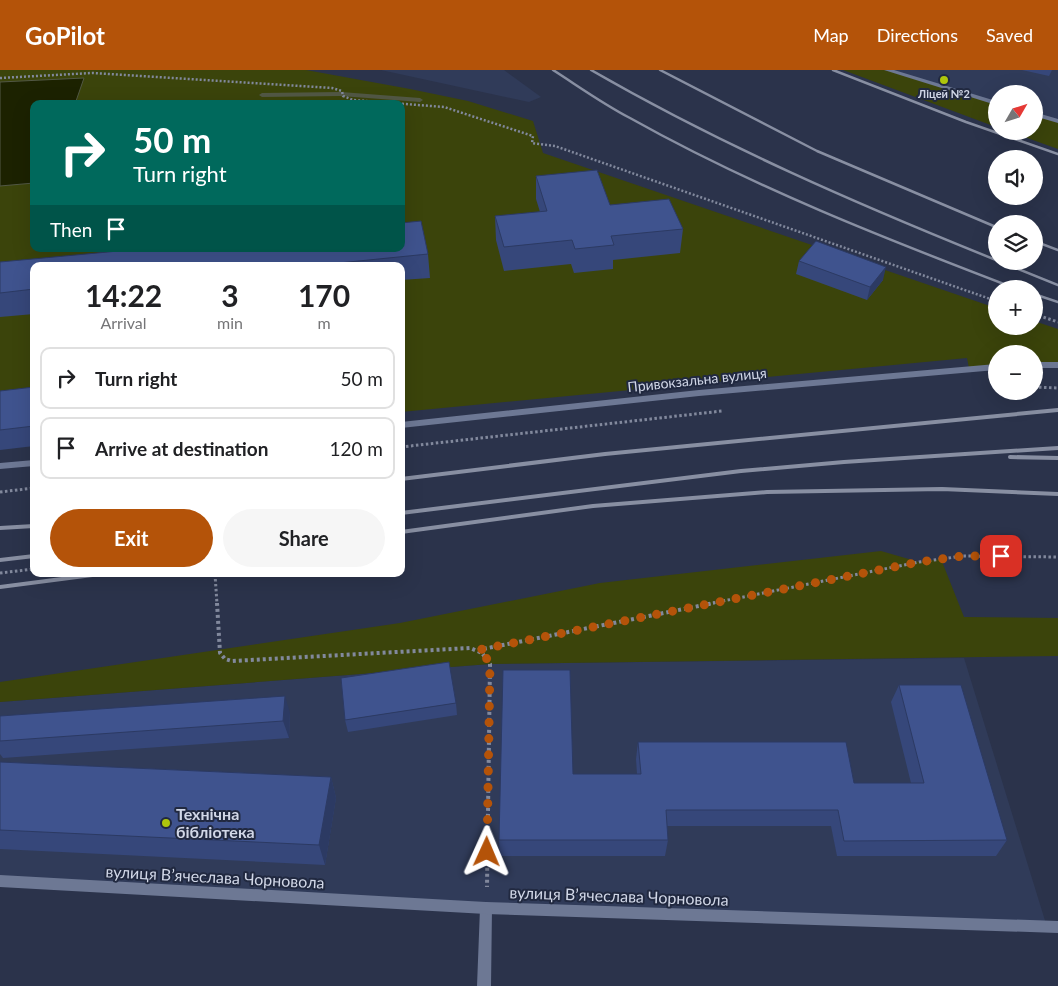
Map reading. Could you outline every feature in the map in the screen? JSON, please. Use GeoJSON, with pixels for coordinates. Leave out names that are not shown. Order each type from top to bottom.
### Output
{"type":"FeatureCollection","features":[{"type":"Feature","properties":{"kind":"street"},"geometry":{"type":"LineString","coordinates":[[887,70],[988,101]]}},
{"type":"Feature","properties":{"kind":"street"},"geometry":{"type":"LineString","coordinates":[[1043,117],[1058,121]]}},
{"type":"Feature","properties":{"kind":"street"},"geometry":{"type":"LineString","coordinates":[[1043,365],[1058,365]]}},
{"type":"Feature","properties":{"kind":"street","name":"Привокзальна вулиця"},"geometry":{"type":"LineString","coordinates":[[405,425],[698,393],[988,368]]}},
{"type":"Feature","properties":{"kind":"street"},"geometry":{"type":"LineString","coordinates":[[0,466],[30,463]]}},
{"type":"Feature","properties":{"kind":"street","name":"вулиця Вʼячеслава Чорновола"},"geometry":{"type":"LineString","coordinates":[[0,881],[486,908],[1058,927]]}},
{"type":"Feature","properties":{"kind":"street"},"geometry":{"type":"LineString","coordinates":[[484,986],[486,908]]}},
{"type":"Feature","properties":{"kind":"path"},"geometry":{"type":"LineString","coordinates":[[0,78],[92,73],[332,88],[342,91],[343,96],[356,100]]}},
{"type":"Feature","properties":{"kind":"path"},"geometry":{"type":"LineString","coordinates":[[405,103],[450,108],[533,136],[532,143],[555,146],[988,298]]}},
{"type":"Feature","properties":{"kind":"path"},"geometry":{"type":"LineString","coordinates":[[1043,317],[1058,322]]}},
{"type":"Feature","properties":{"kind":"path"},"geometry":{"type":"LineString","coordinates":[[1043,387],[1058,388]]}},
{"type":"Feature","properties":{"kind":"path"},"geometry":{"type":"LineString","coordinates":[[405,447],[725,411]]}},
{"type":"Feature","properties":{"kind":"path"},"geometry":{"type":"LineString","coordinates":[[0,492],[30,488]]}},
{"type":"Feature","properties":{"kind":"path"},"geometry":{"type":"LineString","coordinates":[[214,577],[220,653],[225,659],[232,662],[470,648],[478,650],[919,562],[963,556],[1058,557]]}},
{"type":"Feature","properties":{"kind":"path"},"geometry":{"type":"LineString","coordinates":[[0,573],[30,569]]}},
{"type":"Feature","properties":{"kind":"path"},"geometry":{"type":"LineString","coordinates":[[478,650],[490,664],[486,908]]}},
{"type":"Feature","properties":{"kind":"shaded area"},"geometry":{"type":"Polygon","coordinates":[[[381,70],[504,70],[541,97],[529,102],[381,70]]]}},
{"type":"Feature","properties":{"kind":"shaded area"},"geometry":{"type":"Polygon","coordinates":[[[887,70],[1058,70],[1058,121],[1043,117],[1043,85],[988,85],[988,100],[887,70]]]}},
{"type":"Feature","properties":{"kind":"shaded area"},"geometry":{"type":"Polygon","coordinates":[[[84,78],[76,100],[30,100],[30,183],[0,186],[0,82],[84,78]]]}},
{"type":"Feature","properties":{"kind":"shaded area"},"geometry":{"type":"Polygon","coordinates":[[[964,658],[1047,927],[0,881],[0,702],[490,664],[964,658]]]}},
{"type":"Feature","properties":{"kind":"green space"},"geometry":{"type":"Polygon","coordinates":[[[0,70],[306,70],[468,101],[533,121],[543,153],[988,305],[988,335],[1043,335],[1043,324],[1058,329],[1058,365],[1043,365],[1043,345],[988,345],[988,367],[969,368],[967,358],[405,412],[405,262],[30,262],[30,407],[0,411],[0,70]]]}},
{"type":"Feature","properties":{"kind":"green space"},"geometry":{"type":"Polygon","coordinates":[[[843,70],[887,70],[988,100],[988,124],[843,70]]]}},
{"type":"Feature","properties":{"kind":"green space"},"geometry":{"type":"Polygon","coordinates":[[[1043,117],[1058,121],[1058,149],[1033,140],[1043,140],[1043,117]]]}},
{"type":"Feature","properties":{"kind":"green space"},"geometry":{"type":"Polygon","coordinates":[[[881,551],[919,562],[941,559],[964,617],[1058,618],[1058,656],[490,664],[0,702],[0,682],[400,623],[600,583],[881,551]]]}},
{"type":"Feature","properties":{"kind":"building"},"geometry":{"type":"Polygon","coordinates":[[[597,170],[610,205],[669,199],[683,229],[611,236],[614,245],[575,249],[572,240],[504,247],[495,216],[547,211],[536,176],[597,170]]]}},
{"type":"Feature","properties":{"kind":"building"},"geometry":{"type":"Polygon","coordinates":[[[421,221],[428,254],[349,262],[30,262],[30,289],[0,293],[0,262],[108,252],[405,252],[405,223],[421,221]]]}},
{"type":"Feature","properties":{"kind":"building"},"geometry":{"type":"Polygon","coordinates":[[[816,241],[886,267],[870,287],[799,261],[816,241]]]}},
{"type":"Feature","properties":{"kind":"building"},"geometry":{"type":"Polygon","coordinates":[[[30,387],[30,426],[0,430],[0,391],[30,387]]]}},
{"type":"Feature","properties":{"kind":"building"},"geometry":{"type":"Polygon","coordinates":[[[449,662],[456,703],[345,720],[341,678],[449,662]]]}},
{"type":"Feature","properties":{"kind":"building"},"geometry":{"type":"Polygon","coordinates":[[[503,670],[570,670],[573,774],[641,774],[638,742],[846,742],[854,783],[924,783],[899,685],[961,685],[1007,840],[844,841],[838,810],[666,810],[668,840],[499,840],[503,670]]]}},
{"type":"Feature","properties":{"kind":"building"},"geometry":{"type":"Polygon","coordinates":[[[285,696],[283,721],[0,741],[0,716],[285,696]]]}},
{"type":"Feature","properties":{"kind":"building","name":"Технічна бібліотека"},"geometry":{"type":"Polygon","coordinates":[[[0,762],[331,777],[319,845],[0,830],[0,762]]]}},
{"type":"Feature","properties":{"kind":"waterway"},"geometry":{"type":"LineString","coordinates":[[262,95],[341,94],[420,100]]}},
{"type":"Feature","properties":{"kind":"railway"},"geometry":{"type":"LineString","coordinates":[[553,70],[620,113],[724,167],[820,211],[994,280]]}},
{"type":"Feature","properties":{"kind":"railway"},"geometry":{"type":"LineString","coordinates":[[591,70],[690,123],[790,172],[988,257]]}},
{"type":"Feature","properties":{"kind":"railway"},"geometry":{"type":"LineString","coordinates":[[660,70],[817,151],[988,224]]}},
{"type":"Feature","properties":{"kind":"railway"},"geometry":{"type":"LineString","coordinates":[[833,70],[966,122],[1058,154]]}},
{"type":"Feature","properties":{"kind":"railway"},"geometry":{"type":"LineString","coordinates":[[1043,244],[1058,250]]}},
{"type":"Feature","properties":{"kind":"railway"},"geometry":{"type":"LineString","coordinates":[[1020,270],[1058,285]]}},
{"type":"Feature","properties":{"kind":"railway"},"geometry":{"type":"LineString","coordinates":[[1043,297],[1058,302]]}},
{"type":"Feature","properties":{"kind":"railway"},"geometry":{"type":"LineString","coordinates":[[405,479],[605,454],[1058,410]]}},
{"type":"Feature","properties":{"kind":"railway"},"geometry":{"type":"LineString","coordinates":[[405,513],[741,471],[844,462],[1058,448]]}},
{"type":"Feature","properties":{"kind":"railway"},"geometry":{"type":"LineString","coordinates":[[1010,457],[1058,458]]}},
{"type":"Feature","properties":{"kind":"railway"},"geometry":{"type":"LineString","coordinates":[[405,531],[593,506],[767,492],[942,489],[1058,494]]}},
{"type":"Feature","properties":{"kind":"railway"},"geometry":{"type":"LineString","coordinates":[[0,528],[30,526]]}},
{"type":"Feature","properties":{"kind":"railway"},"geometry":{"type":"LineString","coordinates":[[0,560],[30,556]]}},
{"type":"Feature","properties":{"kind":"railway"},"geometry":{"type":"LineString","coordinates":[[0,587],[77,577]]}},
{"type":"Feature","properties":{"kind":"place","name":"Ліцей №2"},"geometry":{"type":"Point","coordinates":[944,80]}},
{"type":"Feature","properties":{"kind":"place","name":"Технічна бібліотека"},"geometry":{"type":"Point","coordinates":[166,823]}},
{"type":"Feature","properties":{"kind":"route"},"geometry":{"type":"LineString","coordinates":[[487,852],[490,664],[478,650],[919,562],[963,556],[1001,556]]}}]}
